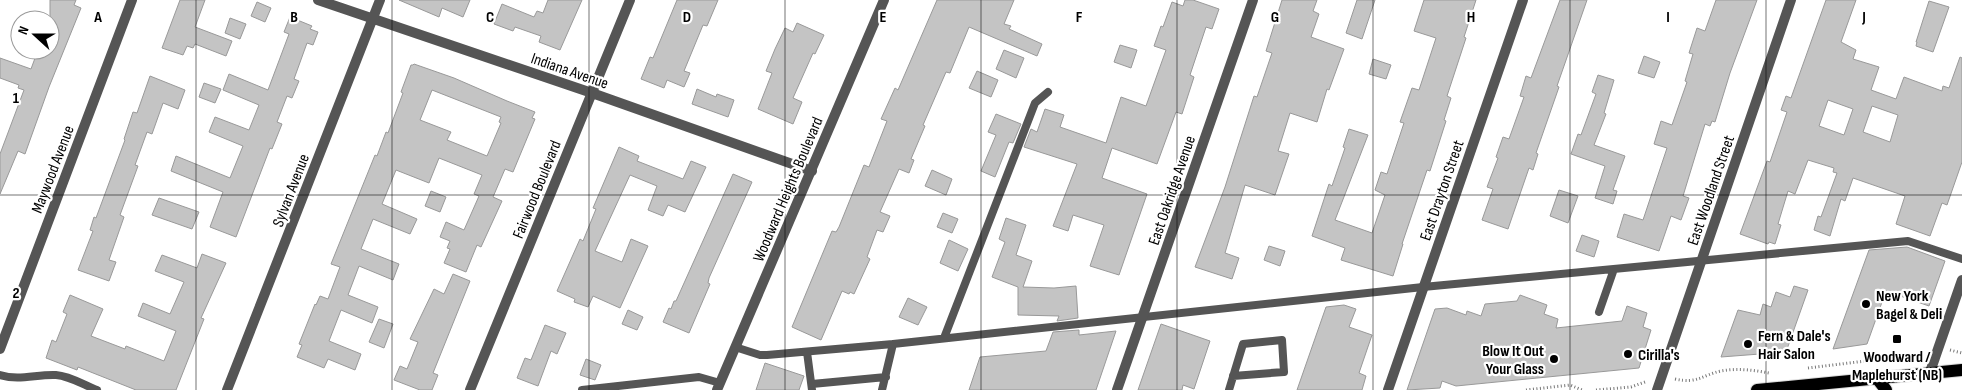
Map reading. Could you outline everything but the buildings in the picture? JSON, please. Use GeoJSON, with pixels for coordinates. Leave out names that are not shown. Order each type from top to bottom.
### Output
{"type":"FeatureCollection","features":[{"type":"Feature","properties":{"kind":"main road"},"geometry":{"type":"LineString","coordinates":[[1757,390],[1962,370]]}},
{"type":"Feature","properties":{"kind":"main road"},"geometry":{"type":"LineString","coordinates":[[1876,377],[1886,390]]}},
{"type":"Feature","properties":{"kind":"street","name":"Maywood Avenue"},"geometry":{"type":"LineString","coordinates":[[0,349],[132,0]]}},
{"type":"Feature","properties":{"kind":"street","name":"Indiana Avenue"},"geometry":{"type":"LineString","coordinates":[[318,0],[592,93],[812,171]]}},
{"type":"Feature","properties":{"kind":"street","name":"Sylvan Avenue"},"geometry":{"type":"LineString","coordinates":[[227,390],[380,0]]}},
{"type":"Feature","properties":{"kind":"street","name":"Fairwood Boulevard"},"geometry":{"type":"LineString","coordinates":[[470,390],[630,0]]}},
{"type":"Feature","properties":{"kind":"street","name":"Woodward Heights Boulevard"},"geometry":{"type":"LineString","coordinates":[[718,387],[884,0]]}},
{"type":"Feature","properties":{"kind":"street","name":"East Oakridge Avenue"},"geometry":{"type":"LineString","coordinates":[[1117,390],[1254,0]]}},
{"type":"Feature","properties":{"kind":"street","name":"East Drayton Street"},"geometry":{"type":"LineString","coordinates":[[1388,390],[1523,0]]}},
{"type":"Feature","properties":{"kind":"street","name":"East Woodland Street"},"geometry":{"type":"LineString","coordinates":[[1657,390],[1791,0]]}},
{"type":"Feature","properties":{"kind":"street"},"geometry":{"type":"LineString","coordinates":[[1930,372],[1962,280]]}},
{"type":"Feature","properties":{"kind":"lane"},"geometry":{"type":"LineString","coordinates":[[944,338],[1035,103],[1048,92]]}},
{"type":"Feature","properties":{"kind":"lane"},"geometry":{"type":"LineString","coordinates":[[735,347],[760,355],[808,352],[1423,287],[1908,240],[1962,259]]}},
{"type":"Feature","properties":{"kind":"lane"},"geometry":{"type":"LineString","coordinates":[[1599,312],[1614,268]]}},
{"type":"Feature","properties":{"kind":"lane"},"geometry":{"type":"LineString","coordinates":[[1229,390],[1233,376],[1243,344],[1282,340],[1284,372],[1233,376]]}},
{"type":"Feature","properties":{"kind":"lane"},"geometry":{"type":"LineString","coordinates":[[882,390],[893,344]]}},
{"type":"Feature","properties":{"kind":"lane"},"geometry":{"type":"LineString","coordinates":[[808,352],[812,387],[886,377]]}},
{"type":"Feature","properties":{"kind":"lane"},"geometry":{"type":"LineString","coordinates":[[0,375],[12,378],[64,376],[97,390]]}},
{"type":"Feature","properties":{"kind":"lane"},"geometry":{"type":"LineString","coordinates":[[582,390],[699,377],[718,387]]}},
{"type":"Feature","properties":{"kind":"path"},"geometry":{"type":"LineString","coordinates":[[1806,368],[1916,356],[1944,348],[1962,353]]}},
{"type":"Feature","properties":{"kind":"path"},"geometry":{"type":"LineString","coordinates":[[1596,390],[1631,388],[1661,378],[1685,381],[1698,380],[1721,371],[1755,370],[1770,373]]}},
{"type":"Feature","properties":{"kind":"path"},"geometry":{"type":"LineString","coordinates":[[1526,390],[1570,385],[1582,390]]}},
{"type":"Feature","properties":{"kind":"place","name":"New York Bagel & Deli"},"geometry":{"type":"Point","coordinates":[1866,304]}},
{"type":"Feature","properties":{"kind":"place","name":"Woodward / Maplehurst (NB)"},"geometry":{"type":"Point","coordinates":[1897,339]}},
{"type":"Feature","properties":{"kind":"place","name":"Fern & Dale's Hair Salon"},"geometry":{"type":"Point","coordinates":[1748,344]}},
{"type":"Feature","properties":{"kind":"place","name":"Cirilla's"},"geometry":{"type":"Point","coordinates":[1628,354]}},
{"type":"Feature","properties":{"kind":"place","name":"Blow It Out Your Glass"},"geometry":{"type":"Point","coordinates":[1554,359]}}]}
